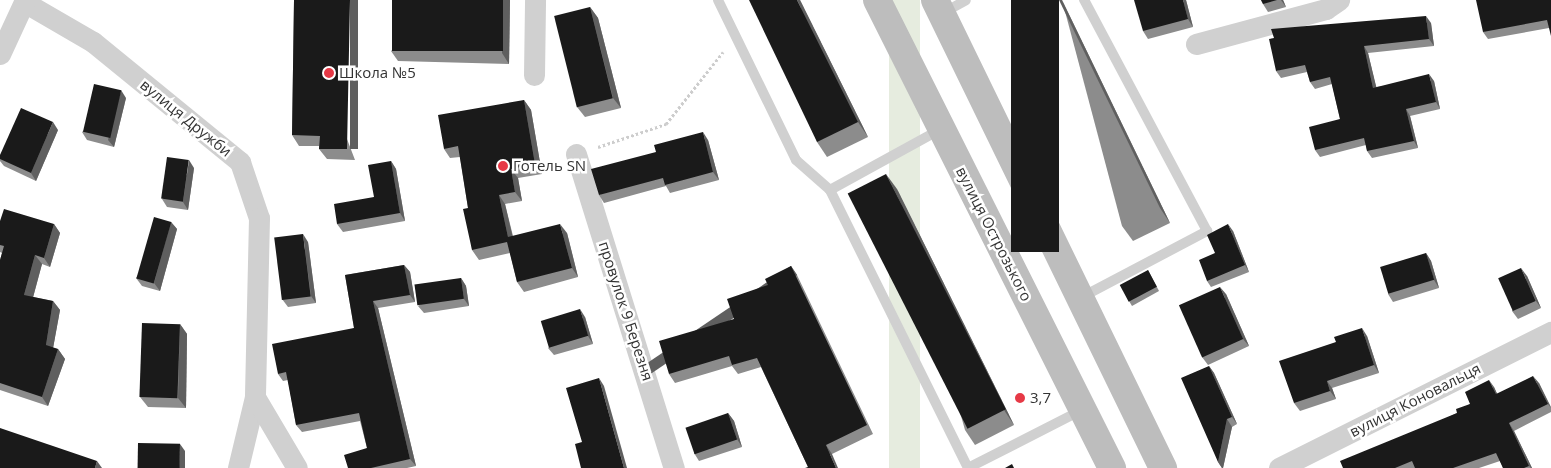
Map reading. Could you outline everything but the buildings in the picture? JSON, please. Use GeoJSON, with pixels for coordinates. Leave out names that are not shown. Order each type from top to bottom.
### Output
{"type":"FeatureCollection","features":[{"type":"Feature","properties":{"kind":"main road","name":"вулиця Острозького"},"geometry":{"type":"LineString","coordinates":[[877,0],[1112,468]]}},
{"type":"Feature","properties":{"kind":"main road"},"geometry":{"type":"LineString","coordinates":[[939,6],[1163,468]]}},
{"type":"Feature","properties":{"kind":"street"},"geometry":{"type":"LineString","coordinates":[[534,75],[535,0]]}},
{"type":"Feature","properties":{"kind":"street"},"geometry":{"type":"LineString","coordinates":[[1196,44],[1326,9],[1339,0]]}},
{"type":"Feature","properties":{"kind":"street"},"geometry":{"type":"LineString","coordinates":[[0,54],[24,1]]}},
{"type":"Feature","properties":{"kind":"street","name":"вулиця Дружби"},"geometry":{"type":"LineString","coordinates":[[24,1],[94,42],[240,162],[259,218],[256,397],[238,468]]}},
{"type":"Feature","properties":{"kind":"street","name":"провулок 9 Березня"},"geometry":{"type":"LineString","coordinates":[[576,154],[674,468]]}},
{"type":"Feature","properties":{"kind":"street","name":"вулиця Коновальця"},"geometry":{"type":"LineString","coordinates":[[1279,468],[1549,337]]}},
{"type":"Feature","properties":{"kind":"street"},"geometry":{"type":"LineString","coordinates":[[256,397],[297,468]]}},
{"type":"Feature","properties":{"kind":"lane"},"geometry":{"type":"LineString","coordinates":[[718,0],[796,160],[830,190],[968,468],[1083,410]]}},
{"type":"Feature","properties":{"kind":"lane"},"geometry":{"type":"LineString","coordinates":[[939,6],[966,0]]}},
{"type":"Feature","properties":{"kind":"lane"},"geometry":{"type":"LineString","coordinates":[[1079,298],[1207,232],[1084,0]]}},
{"type":"Feature","properties":{"kind":"lane"},"geometry":{"type":"LineString","coordinates":[[830,190],[942,129]]}},
{"type":"Feature","properties":{"kind":"path"},"geometry":{"type":"LineString","coordinates":[[576,154],[666,124],[735,37]]}},
{"type":"Feature","properties":{"kind":"shaded area"},"geometry":{"type":"Polygon","coordinates":[[[889,0],[920,0],[920,468],[889,468],[889,0]]]}},
{"type":"Feature","properties":{"kind":"place","name":"Школа №5"},"geometry":{"type":"Point","coordinates":[329,73]}},
{"type":"Feature","properties":{"kind":"place","name":"Готель SN"},"geometry":{"type":"Point","coordinates":[503,166]}},
{"type":"Feature","properties":{"kind":"place","name":"3,7"},"geometry":{"type":"Point","coordinates":[1020,398]}}]}
